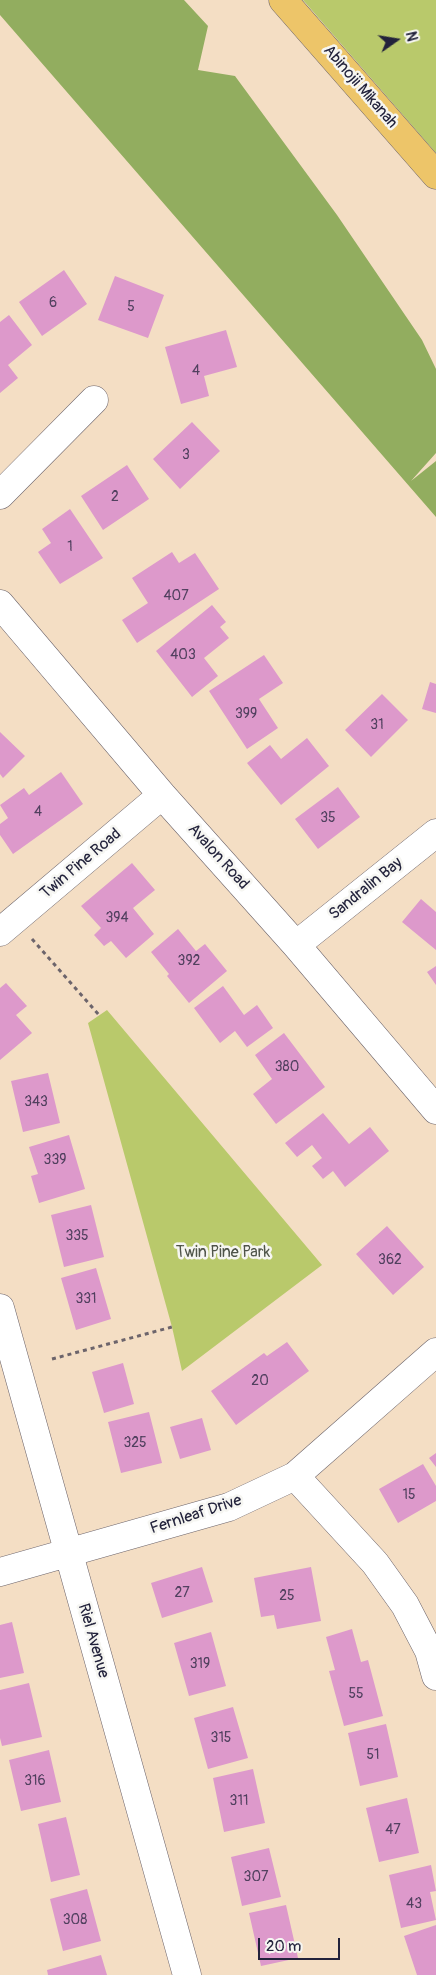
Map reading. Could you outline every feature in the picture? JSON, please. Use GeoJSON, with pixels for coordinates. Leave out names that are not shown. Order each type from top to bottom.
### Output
{"type":"FeatureCollection","features":[{"type":"Feature","properties":{"kind":"main road","name":"Abinojii Mikanah"},"geometry":{"type":"LineString","coordinates":[[283,0],[436,175]]}},
{"type":"Feature","properties":{"kind":"street"},"geometry":{"type":"LineString","coordinates":[[0,494],[94,400]]}},
{"type":"Feature","properties":{"kind":"street","name":"Avalon Road"},"geometry":{"type":"LineString","coordinates":[[0,604],[162,795],[296,945],[436,1110]]}},
{"type":"Feature","properties":{"kind":"street","name":"Twin Pine Road"},"geometry":{"type":"LineString","coordinates":[[7,926],[162,795]]}},
{"type":"Feature","properties":{"kind":"street","name":"Sandralin Bay"},"geometry":{"type":"LineString","coordinates":[[296,945],[436,834]]}},
{"type":"Feature","properties":{"kind":"street","name":"Riel Avenue"},"geometry":{"type":"LineString","coordinates":[[0,1308],[187,1975]]}},
{"type":"Feature","properties":{"kind":"street","name":"Fernleaf Drive"},"geometry":{"type":"LineString","coordinates":[[0,1572],[229,1507],[295,1476],[436,1352]]}},
{"type":"Feature","properties":{"kind":"street"},"geometry":{"type":"LineString","coordinates":[[295,1476],[375,1563],[404,1605],[429,1650],[436,1676]]}},
{"type":"Feature","properties":{"kind":"path"},"geometry":{"type":"LineString","coordinates":[[7,926],[99,1015]]}},
{"type":"Feature","properties":{"kind":"path"},"geometry":{"type":"LineString","coordinates":[[52,1359],[172,1327]]}},
{"type":"Feature","properties":{"kind":"green space"},"geometry":{"type":"Polygon","coordinates":[[[0,0],[184,0],[208,26],[198,70],[235,76],[337,215],[422,340],[436,369],[436,453],[411,481],[436,461],[436,517],[0,15],[0,0]]]}},
{"type":"Feature","properties":{"kind":"green space"},"geometry":{"type":"Polygon","coordinates":[[[303,0],[436,0],[436,153],[303,0]]]}},
{"type":"Feature","properties":{"kind":"green space","name":"Twin Pine Park"},"geometry":{"type":"Polygon","coordinates":[[[107,1010],[322,1265],[182,1371],[172,1327],[88,1023],[107,1010]]]}},
{"type":"Feature","properties":{"kind":"building"},"geometry":{"type":"Polygon","coordinates":[[[64,270],[87,304],[42,336],[19,302],[64,270]]]}},
{"type":"Feature","properties":{"kind":"building"},"geometry":{"type":"Polygon","coordinates":[[[115,276],[164,295],[148,338],[98,320],[115,276]]]}},
{"type":"Feature","properties":{"kind":"building"},"geometry":{"type":"Polygon","coordinates":[[[9,315],[32,345],[8,365],[18,378],[0,393],[0,322],[9,315]]]}},
{"type":"Feature","properties":{"kind":"building"},"geometry":{"type":"Polygon","coordinates":[[[226,330],[237,367],[204,376],[209,396],[181,404],[165,347],[226,330]]]}},
{"type":"Feature","properties":{"kind":"building"},"geometry":{"type":"Polygon","coordinates":[[[192,422],[220,451],[180,489],[153,459],[192,422]]]}},
{"type":"Feature","properties":{"kind":"building"},"geometry":{"type":"Polygon","coordinates":[[[127,465],[149,499],[103,530],[81,496],[127,465]]]}},
{"type":"Feature","properties":{"kind":"building"},"geometry":{"type":"Polygon","coordinates":[[[70,509],[103,558],[60,584],[38,552],[51,543],[42,529],[70,509]]]}},
{"type":"Feature","properties":{"kind":"building"},"geometry":{"type":"Polygon","coordinates":[[[172,552],[179,563],[195,553],[219,589],[137,643],[122,620],[148,603],[132,578],[172,552]]]}},
{"type":"Feature","properties":{"kind":"building"},"geometry":{"type":"Polygon","coordinates":[[[212,605],[226,622],[220,627],[229,638],[204,658],[218,676],[192,697],[156,651],[212,605]]]}},
{"type":"Feature","properties":{"kind":"building"},"geometry":{"type":"Polygon","coordinates":[[[264,655],[283,683],[259,699],[278,728],[247,749],[209,691],[264,655]]]}},
{"type":"Feature","properties":{"kind":"building"},"geometry":{"type":"Polygon","coordinates":[[[430,682],[436,684],[436,713],[422,709],[430,682]]]}},
{"type":"Feature","properties":{"kind":"building"},"geometry":{"type":"Polygon","coordinates":[[[382,694],[408,720],[371,757],[345,730],[382,694]]]}},
{"type":"Feature","properties":{"kind":"building"},"geometry":{"type":"Polygon","coordinates":[[[0,732],[25,756],[3,778],[0,774],[0,732]]]}},
{"type":"Feature","properties":{"kind":"building"},"geometry":{"type":"Polygon","coordinates":[[[307,738],[329,766],[281,805],[247,763],[270,745],[281,759],[307,738]]]}},
{"type":"Feature","properties":{"kind":"building"},"geometry":{"type":"Polygon","coordinates":[[[61,772],[83,804],[13,854],[0,835],[0,824],[8,818],[0,805],[24,788],[29,795],[61,772]]]}},
{"type":"Feature","properties":{"kind":"building"},"geometry":{"type":"Polygon","coordinates":[[[338,787],[360,817],[318,849],[295,819],[338,787]]]}},
{"type":"Feature","properties":{"kind":"building"},"geometry":{"type":"Polygon","coordinates":[[[132,863],[155,890],[133,908],[154,934],[126,958],[111,941],[104,946],[94,935],[101,928],[81,906],[132,863]]]}},
{"type":"Feature","properties":{"kind":"building"},"geometry":{"type":"Polygon","coordinates":[[[421,899],[436,912],[436,950],[402,922],[421,899]]]}},
{"type":"Feature","properties":{"kind":"building"},"geometry":{"type":"Polygon","coordinates":[[[178,929],[196,951],[205,944],[227,971],[189,1003],[167,976],[169,974],[151,952],[178,929]]]}},
{"type":"Feature","properties":{"kind":"building"},"geometry":{"type":"Polygon","coordinates":[[[436,966],[436,985],[427,972],[436,966]]]}},
{"type":"Feature","properties":{"kind":"building"},"geometry":{"type":"Polygon","coordinates":[[[6,983],[27,1006],[16,1015],[32,1033],[0,1060],[0,988],[6,983]]]}},
{"type":"Feature","properties":{"kind":"building"},"geometry":{"type":"Polygon","coordinates":[[[223,986],[244,1015],[257,1005],[273,1028],[247,1047],[235,1031],[220,1043],[194,1008],[223,986]]]}},
{"type":"Feature","properties":{"kind":"building"},"geometry":{"type":"Polygon","coordinates":[[[284,1033],[325,1087],[276,1124],[253,1094],[272,1079],[255,1055],[284,1033]]]}},
{"type":"Feature","properties":{"kind":"building"},"geometry":{"type":"Polygon","coordinates":[[[48,1073],[60,1123],[23,1132],[11,1081],[48,1073]]]}},
{"type":"Feature","properties":{"kind":"building"},"geometry":{"type":"Polygon","coordinates":[[[323,1113],[349,1144],[370,1127],[389,1151],[345,1187],[333,1171],[323,1179],[312,1166],[322,1158],[312,1145],[297,1157],[285,1143],[323,1113]]]}},
{"type":"Feature","properties":{"kind":"building"},"geometry":{"type":"Polygon","coordinates":[[[69,1135],[85,1189],[39,1203],[31,1176],[38,1174],[29,1147],[69,1135]]]}},
{"type":"Feature","properties":{"kind":"building"},"geometry":{"type":"Polygon","coordinates":[[[91,1205],[104,1257],[64,1267],[51,1215],[91,1205]]]}},
{"type":"Feature","properties":{"kind":"building"},"geometry":{"type":"Polygon","coordinates":[[[387,1226],[424,1267],[393,1295],[356,1254],[387,1226]]]}},
{"type":"Feature","properties":{"kind":"building"},"geometry":{"type":"Polygon","coordinates":[[[96,1268],[111,1319],[76,1330],[61,1278],[96,1268]]]}},
{"type":"Feature","properties":{"kind":"building"},"geometry":{"type":"Polygon","coordinates":[[[287,1342],[309,1371],[236,1425],[211,1391],[264,1353],[267,1356],[287,1342]]]}},
{"type":"Feature","properties":{"kind":"building"},"geometry":{"type":"Polygon","coordinates":[[[123,1363],[134,1404],[104,1413],[92,1372],[123,1363]]]}},
{"type":"Feature","properties":{"kind":"building"},"geometry":{"type":"Polygon","coordinates":[[[149,1412],[162,1463],[121,1473],[108,1422],[149,1412]]]}},
{"type":"Feature","properties":{"kind":"building"},"geometry":{"type":"Polygon","coordinates":[[[202,1418],[211,1450],[180,1459],[170,1427],[202,1418]]]}},
{"type":"Feature","properties":{"kind":"building"},"geometry":{"type":"Polygon","coordinates":[[[436,1453],[436,1467],[429,1458],[436,1453]]]}},
{"type":"Feature","properties":{"kind":"building"},"geometry":{"type":"Polygon","coordinates":[[[423,1464],[436,1486],[436,1501],[398,1523],[379,1489],[423,1464]]]}},
{"type":"Feature","properties":{"kind":"building"},"geometry":{"type":"Polygon","coordinates":[[[202,1567],[213,1602],[162,1618],[151,1583],[202,1567]]]}},
{"type":"Feature","properties":{"kind":"building"},"geometry":{"type":"Polygon","coordinates":[[[311,1567],[321,1621],[277,1629],[274,1615],[261,1617],[254,1578],[311,1567]]]}},
{"type":"Feature","properties":{"kind":"building"},"geometry":{"type":"Polygon","coordinates":[[[12,1622],[24,1673],[0,1678],[0,1625],[12,1622]]]}},
{"type":"Feature","properties":{"kind":"building"},"geometry":{"type":"Polygon","coordinates":[[[352,1629],[361,1662],[368,1660],[383,1716],[344,1726],[329,1671],[335,1670],[326,1637],[352,1629]]]}},
{"type":"Feature","properties":{"kind":"building"},"geometry":{"type":"Polygon","coordinates":[[[211,1632],[226,1686],[189,1696],[174,1643],[211,1632]]]}},
{"type":"Feature","properties":{"kind":"building"},"geometry":{"type":"Polygon","coordinates":[[[29,1683],[42,1737],[2,1746],[0,1738],[0,1690],[29,1683]]]}},
{"type":"Feature","properties":{"kind":"building"},"geometry":{"type":"Polygon","coordinates":[[[233,1707],[248,1758],[208,1769],[194,1718],[233,1707]]]}},
{"type":"Feature","properties":{"kind":"building"},"geometry":{"type":"Polygon","coordinates":[[[386,1724],[398,1777],[360,1786],[348,1733],[386,1724]]]}},
{"type":"Feature","properties":{"kind":"building"},"geometry":{"type":"Polygon","coordinates":[[[49,1750],[61,1802],[21,1811],[9,1760],[49,1750]]]}},
{"type":"Feature","properties":{"kind":"building"},"geometry":{"type":"Polygon","coordinates":[[[253,1769],[265,1823],[224,1832],[213,1778],[253,1769]]]}},
{"type":"Feature","properties":{"kind":"building"},"geometry":{"type":"Polygon","coordinates":[[[407,1798],[419,1853],[379,1862],[366,1808],[407,1798]]]}},
{"type":"Feature","properties":{"kind":"building"},"geometry":{"type":"Polygon","coordinates":[[[66,1817],[80,1875],[51,1882],[38,1824],[66,1817]]]}},
{"type":"Feature","properties":{"kind":"building"},"geometry":{"type":"Polygon","coordinates":[[[269,1848],[281,1897],[242,1906],[231,1857],[269,1848]]]}},
{"type":"Feature","properties":{"kind":"building"},"geometry":{"type":"Polygon","coordinates":[[[431,1865],[436,1891],[430,1892],[436,1920],[401,1928],[389,1875],[431,1865]]]}},
{"type":"Feature","properties":{"kind":"building"},"geometry":{"type":"Polygon","coordinates":[[[87,1889],[101,1941],[63,1951],[50,1899],[87,1889]]]}},
{"type":"Feature","properties":{"kind":"building"},"geometry":{"type":"Polygon","coordinates":[[[286,1905],[298,1958],[261,1966],[249,1913],[286,1905]]]}},
{"type":"Feature","properties":{"kind":"building"},"geometry":{"type":"Polygon","coordinates":[[[436,1925],[436,1975],[417,1975],[404,1936],[436,1925]]]}},
{"type":"Feature","properties":{"kind":"building"},"geometry":{"type":"Polygon","coordinates":[[[101,1955],[107,1975],[48,1975],[47,1970],[101,1955]]]}}]}
